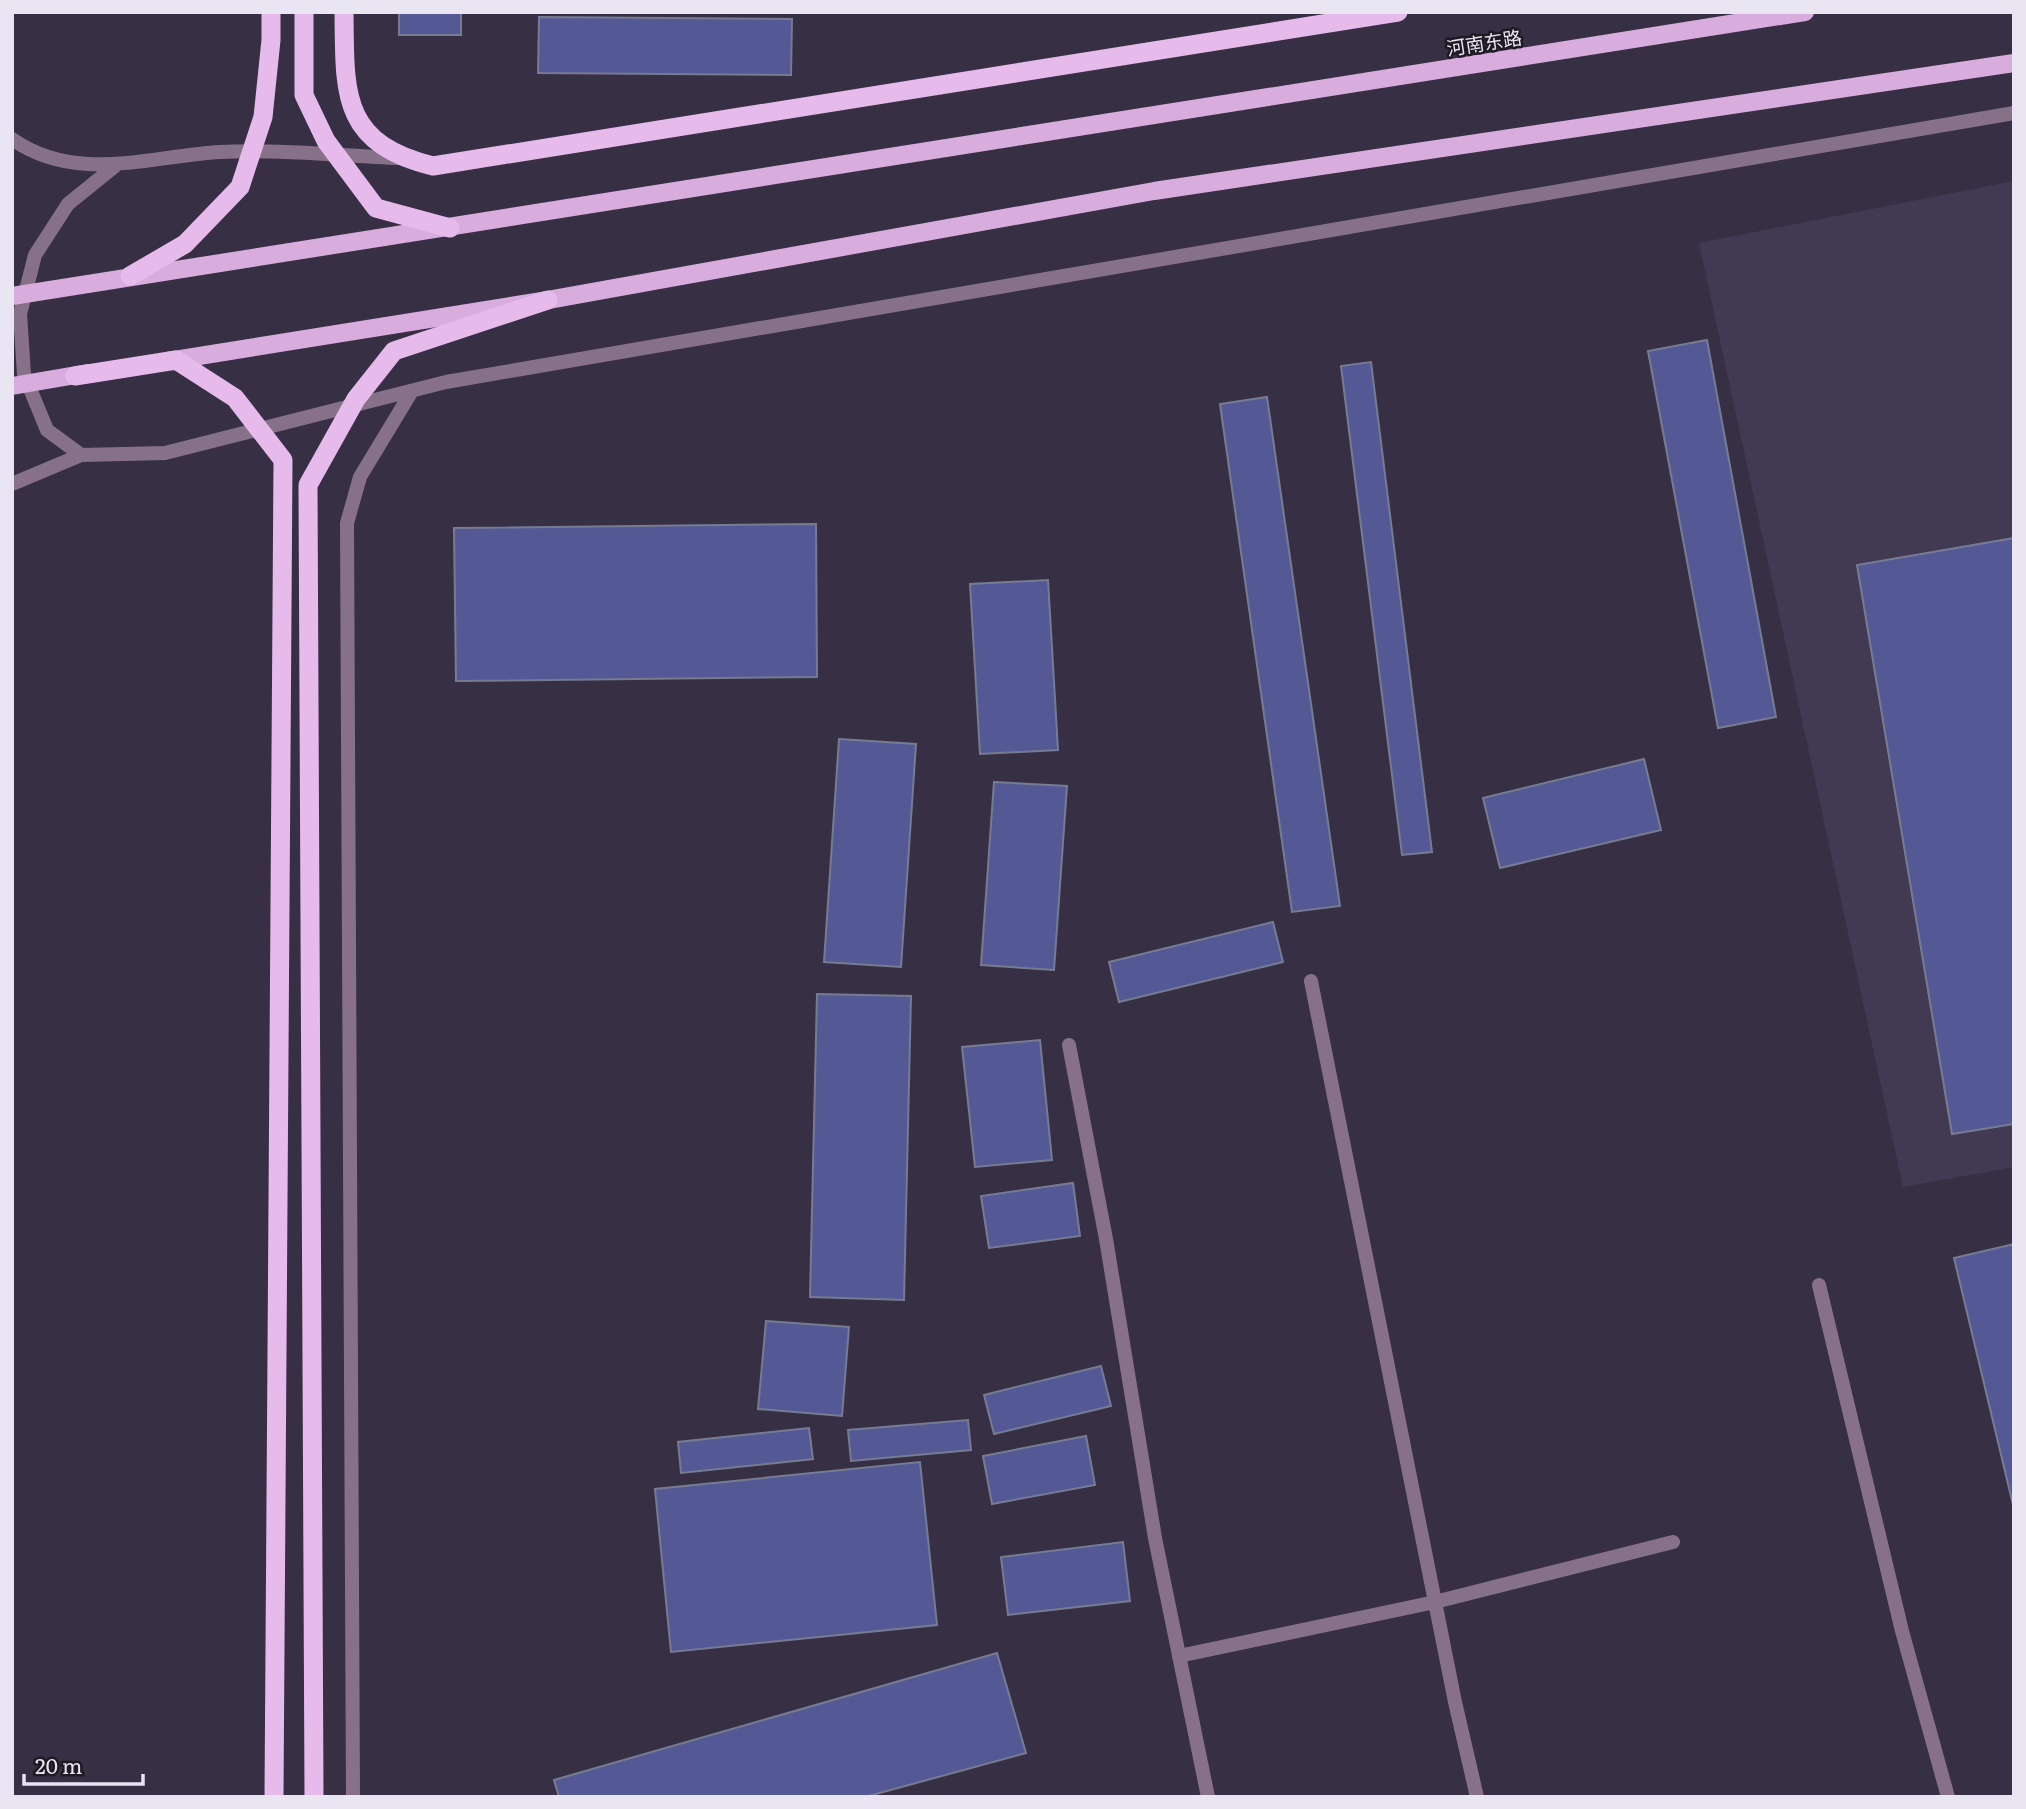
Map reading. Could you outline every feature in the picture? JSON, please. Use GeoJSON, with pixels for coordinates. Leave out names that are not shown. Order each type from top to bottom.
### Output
{"type":"FeatureCollection","features":[{"type":"Feature","properties":{"kind":"highway"},"geometry":{"type":"LineString","coordinates":[[130,276],[185,244],[240,187],[263,117],[271,40],[271,12]]}},
{"type":"Feature","properties":{"kind":"highway"},"geometry":{"type":"LineString","coordinates":[[304,12],[304,95],[326,141],[376,208],[450,228]]}},
{"type":"Feature","properties":{"kind":"highway"},"geometry":{"type":"LineString","coordinates":[[344,12],[344,82],[354,113],[374,139],[401,158],[433,166],[1398,12]]}},
{"type":"Feature","properties":{"kind":"highway"},"geometry":{"type":"LineString","coordinates":[[314,1797],[308,485],[356,399],[394,351],[548,300]]}},
{"type":"Feature","properties":{"kind":"highway"},"geometry":{"type":"LineString","coordinates":[[75,376],[177,360],[235,398],[283,460],[274,1797]]}},
{"type":"Feature","properties":{"kind":"main road","name":"河南东路"},"geometry":{"type":"LineString","coordinates":[[12,296],[1805,12]]}},
{"type":"Feature","properties":{"kind":"main road"},"geometry":{"type":"LineString","coordinates":[[12,386],[548,300],[1154,191],[2014,63]]}},
{"type":"Feature","properties":{"kind":"street"},"geometry":{"type":"LineString","coordinates":[[12,484],[80,455],[165,453],[460,380],[2014,113]]}},
{"type":"Feature","properties":{"kind":"street"},"geometry":{"type":"LineString","coordinates":[[12,139],[60,160],[115,166],[220,152],[401,158]]}},
{"type":"Feature","properties":{"kind":"street"},"geometry":{"type":"LineString","coordinates":[[80,455],[47,430],[24,374],[20,314],[35,255],[68,204],[115,166]]}},
{"type":"Feature","properties":{"kind":"street"},"geometry":{"type":"LineString","coordinates":[[353,1797],[347,523],[360,477],[412,391]]}},
{"type":"Feature","properties":{"kind":"street"},"geometry":{"type":"LineString","coordinates":[[1311,981],[1435,1602],[1477,1797]]}},
{"type":"Feature","properties":{"kind":"street"},"geometry":{"type":"LineString","coordinates":[[1069,1045],[1105,1239],[1155,1538],[1208,1797]]}},
{"type":"Feature","properties":{"kind":"street"},"geometry":{"type":"LineString","coordinates":[[1819,1285],[1902,1631],[1948,1797]]}},
{"type":"Feature","properties":{"kind":"street"},"geometry":{"type":"LineString","coordinates":[[1179,1656],[1435,1602],[1673,1542]]}},
{"type":"Feature","properties":{"kind":"shaded area"},"geometry":{"type":"Polygon","coordinates":[[[2014,181],[2014,1167],[1903,1187],[1699,243],[2014,181]]]}},
{"type":"Feature","properties":{"kind":"building"},"geometry":{"type":"Polygon","coordinates":[[[399,12],[461,12],[461,35],[399,35],[399,12]]]}},
{"type":"Feature","properties":{"kind":"building"},"geometry":{"type":"Polygon","coordinates":[[[539,17],[792,19],[791,75],[538,73],[539,17]]]}},
{"type":"Feature","properties":{"kind":"building"},"geometry":{"type":"Polygon","coordinates":[[[1707,340],[1776,717],[1718,728],[1648,351],[1707,340]]]}},
{"type":"Feature","properties":{"kind":"building"},"geometry":{"type":"Polygon","coordinates":[[[1371,362],[1432,852],[1402,855],[1341,366],[1371,362]]]}},
{"type":"Feature","properties":{"kind":"building"},"geometry":{"type":"Polygon","coordinates":[[[1267,397],[1340,906],[1292,912],[1220,404],[1267,397]]]}},
{"type":"Feature","properties":{"kind":"building"},"geometry":{"type":"Polygon","coordinates":[[[816,524],[817,677],[456,681],[454,528],[816,524]]]}},
{"type":"Feature","properties":{"kind":"building"},"geometry":{"type":"Polygon","coordinates":[[[2014,538],[2014,1124],[1952,1134],[1857,565],[2014,538]]]}},
{"type":"Feature","properties":{"kind":"building"},"geometry":{"type":"Polygon","coordinates":[[[1048,580],[1058,750],[980,754],[970,584],[1048,580]]]}},
{"type":"Feature","properties":{"kind":"building"},"geometry":{"type":"Polygon","coordinates":[[[839,739],[916,744],[901,967],[824,962],[839,739]]]}},
{"type":"Feature","properties":{"kind":"building"},"geometry":{"type":"Polygon","coordinates":[[[1644,759],[1661,830],[1500,868],[1483,798],[1644,759]]]}},
{"type":"Feature","properties":{"kind":"building"},"geometry":{"type":"Polygon","coordinates":[[[994,782],[1067,786],[1054,970],[981,965],[994,782]]]}},
{"type":"Feature","properties":{"kind":"building"},"geometry":{"type":"Polygon","coordinates":[[[1273,922],[1283,962],[1119,1002],[1109,962],[1273,922]]]}},
{"type":"Feature","properties":{"kind":"building"},"geometry":{"type":"Polygon","coordinates":[[[817,994],[911,996],[904,1300],[810,1297],[817,994]]]}},
{"type":"Feature","properties":{"kind":"building"},"geometry":{"type":"Polygon","coordinates":[[[1040,1040],[1052,1160],[975,1167],[962,1047],[1040,1040]]]}},
{"type":"Feature","properties":{"kind":"building"},"geometry":{"type":"Polygon","coordinates":[[[1073,1183],[1080,1236],[989,1248],[981,1196],[1073,1183]]]}},
{"type":"Feature","properties":{"kind":"building"},"geometry":{"type":"Polygon","coordinates":[[[2014,1244],[2014,1509],[1954,1258],[2014,1244]]]}},
{"type":"Feature","properties":{"kind":"building"},"geometry":{"type":"Polygon","coordinates":[[[766,1321],[849,1327],[842,1416],[758,1409],[766,1321]]]}},
{"type":"Feature","properties":{"kind":"building"},"geometry":{"type":"Polygon","coordinates":[[[1101,1366],[1111,1406],[994,1434],[984,1395],[1101,1366]]]}},
{"type":"Feature","properties":{"kind":"building"},"geometry":{"type":"Polygon","coordinates":[[[968,1420],[971,1450],[851,1461],[848,1430],[968,1420]]]}},
{"type":"Feature","properties":{"kind":"building"},"geometry":{"type":"Polygon","coordinates":[[[809,1428],[813,1459],[681,1473],[678,1442],[809,1428]]]}},
{"type":"Feature","properties":{"kind":"building"},"geometry":{"type":"Polygon","coordinates":[[[1086,1436],[1095,1485],[992,1504],[983,1456],[1086,1436]]]}},
{"type":"Feature","properties":{"kind":"building"},"geometry":{"type":"Polygon","coordinates":[[[920,1462],[937,1625],[671,1652],[655,1489],[920,1462]]]}},
{"type":"Feature","properties":{"kind":"building"},"geometry":{"type":"Polygon","coordinates":[[[1123,1542],[1130,1601],[1008,1615],[1001,1557],[1123,1542]]]}},
{"type":"Feature","properties":{"kind":"building"},"geometry":{"type":"Polygon","coordinates":[[[997,1653],[1026,1753],[865,1797],[559,1797],[554,1780],[997,1653]]]}}]}
